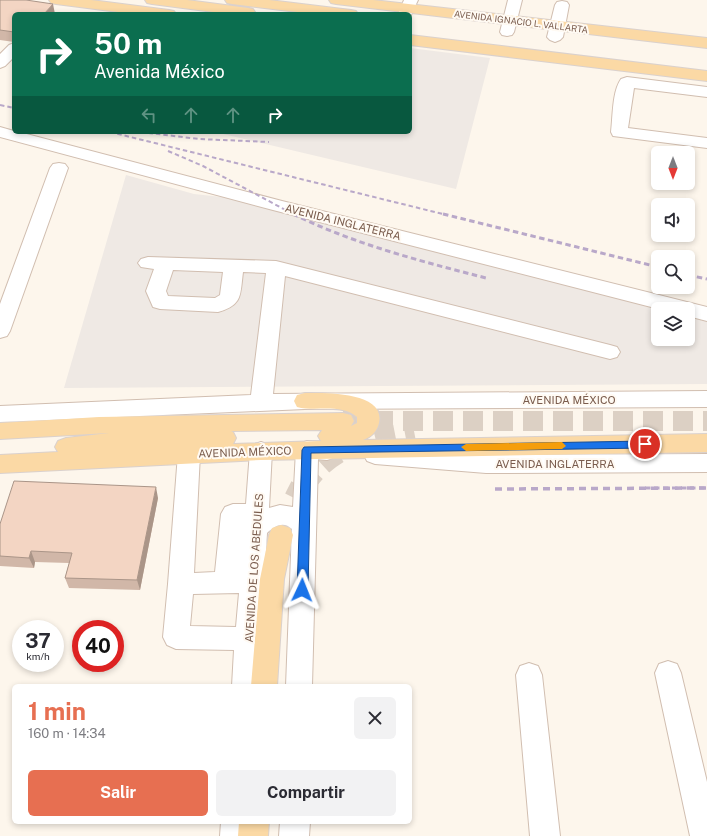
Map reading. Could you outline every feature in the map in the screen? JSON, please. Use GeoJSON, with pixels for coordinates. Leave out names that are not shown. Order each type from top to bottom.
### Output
{"type":"FeatureCollection","features":[{"type":"Feature","properties":{"kind":"main road"},"geometry":{"type":"LineString","coordinates":[[106,0],[192,12]]}},
{"type":"Feature","properties":{"kind":"main road"},"geometry":{"type":"LineString","coordinates":[[152,0],[249,12]]}},
{"type":"Feature","properties":{"kind":"main road"},"geometry":{"type":"LineString","coordinates":[[232,0],[334,12]]}},
{"type":"Feature","properties":{"kind":"main road","name":"AVENIDA IGNACIO L. VALLARTA"},"geometry":{"type":"LineString","coordinates":[[336,0],[707,54]]}},
{"type":"Feature","properties":{"kind":"main road"},"geometry":{"type":"LineString","coordinates":[[53,3],[144,12]]}},
{"type":"Feature","properties":{"kind":"main road","name":"AVENIDA IGNACIO L. VALLARTA"},"geometry":{"type":"LineString","coordinates":[[412,31],[707,65]]}},
{"type":"Feature","properties":{"kind":"main road","name":"AVENIDA IGNACIO L. VALLARTA"},"geometry":{"type":"LineString","coordinates":[[556,32],[707,43]]}},
{"type":"Feature","properties":{"kind":"main road"},"geometry":{"type":"LineString","coordinates":[[412,36],[442,34]]}},
{"type":"Feature","properties":{"kind":"main road"},"geometry":{"type":"LineString","coordinates":[[412,40],[707,76]]}},
{"type":"Feature","properties":{"kind":"main road"},"geometry":{"type":"LineString","coordinates":[[0,463],[56,448],[125,440],[355,435],[363,432],[368,426],[368,414],[358,406],[305,400]]}},
{"type":"Feature","properties":{"kind":"main road"},"geometry":{"type":"LineString","coordinates":[[0,431],[99,425],[343,421]]}},
{"type":"Feature","properties":{"kind":"main road","name":"AVENIDA MÉXICO"},"geometry":{"type":"LineString","coordinates":[[0,463],[261,451],[707,444]]}},
{"type":"Feature","properties":{"kind":"main road"},"geometry":{"type":"LineString","coordinates":[[264,684],[272,579],[281,535]]}},
{"type":"Feature","properties":{"kind":"main road"},"geometry":{"type":"LineString","coordinates":[[253,836],[254,824]]}},
{"type":"Feature","properties":{"kind":"street"},"geometry":{"type":"LineString","coordinates":[[509,26],[515,0]]}},
{"type":"Feature","properties":{"kind":"street"},"geometry":{"type":"LineString","coordinates":[[556,32],[562,5]]}},
{"type":"Feature","properties":{"kind":"street"},"geometry":{"type":"LineString","coordinates":[[0,63],[12,50]]}},
{"type":"Feature","properties":{"kind":"street"},"geometry":{"type":"LineString","coordinates":[[707,92],[627,82],[620,117],[620,132],[707,143]]}},
{"type":"Feature","properties":{"kind":"street","name":"AVENIDA INGLATERRA"},"geometry":{"type":"LineString","coordinates":[[0,132],[287,208],[659,302]]}},
{"type":"Feature","properties":{"kind":"street"},"geometry":{"type":"LineString","coordinates":[[0,331],[59,168]]}},
{"type":"Feature","properties":{"kind":"street"},"geometry":{"type":"LineString","coordinates":[[234,266],[229,299],[218,305],[160,302],[156,291],[157,264],[234,266],[276,268],[610,352]]}},
{"type":"Feature","properties":{"kind":"street"},"geometry":{"type":"LineString","coordinates":[[261,402],[276,268]]}},
{"type":"Feature","properties":{"kind":"street","name":"AVENIDA INGLATERRA"},"geometry":{"type":"LineString","coordinates":[[695,311],[707,314]]}},
{"type":"Feature","properties":{"kind":"street","name":"AVENIDA MÉXICO"},"geometry":{"type":"LineString","coordinates":[[0,414],[305,400],[707,399]]}},
{"type":"Feature","properties":{"kind":"street"},"geometry":{"type":"LineString","coordinates":[[299,684],[307,450]]}},
{"type":"Feature","properties":{"kind":"street","name":"AVENIDA INGLATERRA"},"geometry":{"type":"LineString","coordinates":[[307,450],[486,464],[707,463]]}},
{"type":"Feature","properties":{"kind":"street","name":"AVENIDA DE LOS ABEDULES"},"geometry":{"type":"LineString","coordinates":[[245,684],[258,521],[261,451]]}},
{"type":"Feature","properties":{"kind":"street"},"geometry":{"type":"LineString","coordinates":[[189,454],[181,584],[176,637],[249,639]]}},
{"type":"Feature","properties":{"kind":"street"},"geometry":{"type":"LineString","coordinates":[[228,582],[233,514],[261,522],[268,517],[285,514],[300,520],[304,526]]}},
{"type":"Feature","properties":{"kind":"street"},"geometry":{"type":"LineString","coordinates":[[181,584],[252,582]]}},
{"type":"Feature","properties":{"kind":"street"},"geometry":{"type":"LineString","coordinates":[[668,673],[705,836]]}},
{"type":"Feature","properties":{"kind":"street"},"geometry":{"type":"LineString","coordinates":[[528,675],[545,836]]}},
{"type":"Feature","properties":{"kind":"street"},"geometry":{"type":"LineString","coordinates":[[235,836],[236,824]]}},
{"type":"Feature","properties":{"kind":"street"},"geometry":{"type":"LineString","coordinates":[[294,836],[295,824]]}},
{"type":"Feature","properties":{"kind":"shaded area"},"geometry":{"type":"Polygon","coordinates":[[[412,48],[490,58],[456,189],[223,134],[412,134],[412,48]]]}},
{"type":"Feature","properties":{"kind":"shaded area"},"geometry":{"type":"Polygon","coordinates":[[[126,175],[194,194],[258,201],[651,302],[651,346],[695,346],[695,313],[707,316],[707,384],[64,388],[126,175]]]}},
{"type":"Feature","properties":{"kind":"building"},"geometry":{"type":"Polygon","coordinates":[[[0,0],[26,0],[53,4],[46,12],[12,12],[12,32],[0,30],[0,0]]]}},
{"type":"Feature","properties":{"kind":"building"},"geometry":{"type":"Polygon","coordinates":[[[14,481],[156,487],[137,580],[65,578],[72,553],[31,551],[29,558],[0,556],[0,524],[14,481]]]}},
{"type":"Feature","properties":{"kind":"tunnel"},"geometry":{"type":"LineString","coordinates":[[343,421],[707,421]]}},
{"type":"Feature","properties":{"kind":"tunnel"},"geometry":{"type":"LineString","coordinates":[[303,488],[314,474],[338,453],[365,442],[414,431]]}},
{"type":"Feature","properties":{"kind":"tunnel"},"geometry":{"type":"LineString","coordinates":[[281,535],[303,487]]}},
{"type":"Feature","properties":{"kind":"railway"},"geometry":{"type":"LineString","coordinates":[[0,105],[12,108]]}},
{"type":"Feature","properties":{"kind":"railway"},"geometry":{"type":"LineString","coordinates":[[118,134],[447,215]]}},
{"type":"Feature","properties":{"kind":"railway"},"geometry":{"type":"LineString","coordinates":[[158,134],[199,139],[269,142]]}},
{"type":"Feature","properties":{"kind":"railway"},"geometry":{"type":"LineString","coordinates":[[168,151],[203,166],[294,215]]}},
{"type":"Feature","properties":{"kind":"railway"},"geometry":{"type":"LineString","coordinates":[[443,214],[651,265]]}},
{"type":"Feature","properties":{"kind":"railway"},"geometry":{"type":"LineString","coordinates":[[294,215],[316,225],[363,243],[486,278]]}},
{"type":"Feature","properties":{"kind":"railway"},"geometry":{"type":"LineString","coordinates":[[695,276],[707,279]]}},
{"type":"Feature","properties":{"kind":"railway"},"geometry":{"type":"LineString","coordinates":[[495,489],[707,488],[645,488]]}},
{"type":"Feature","properties":{"kind":"slow traffic"},"geometry":{"type":"LineString","coordinates":[[466,447],[562,446]]}},
{"type":"Feature","properties":{"kind":"route"},"geometry":{"type":"LineString","coordinates":[[302,590],[307,450],[645,444]]}}]}
